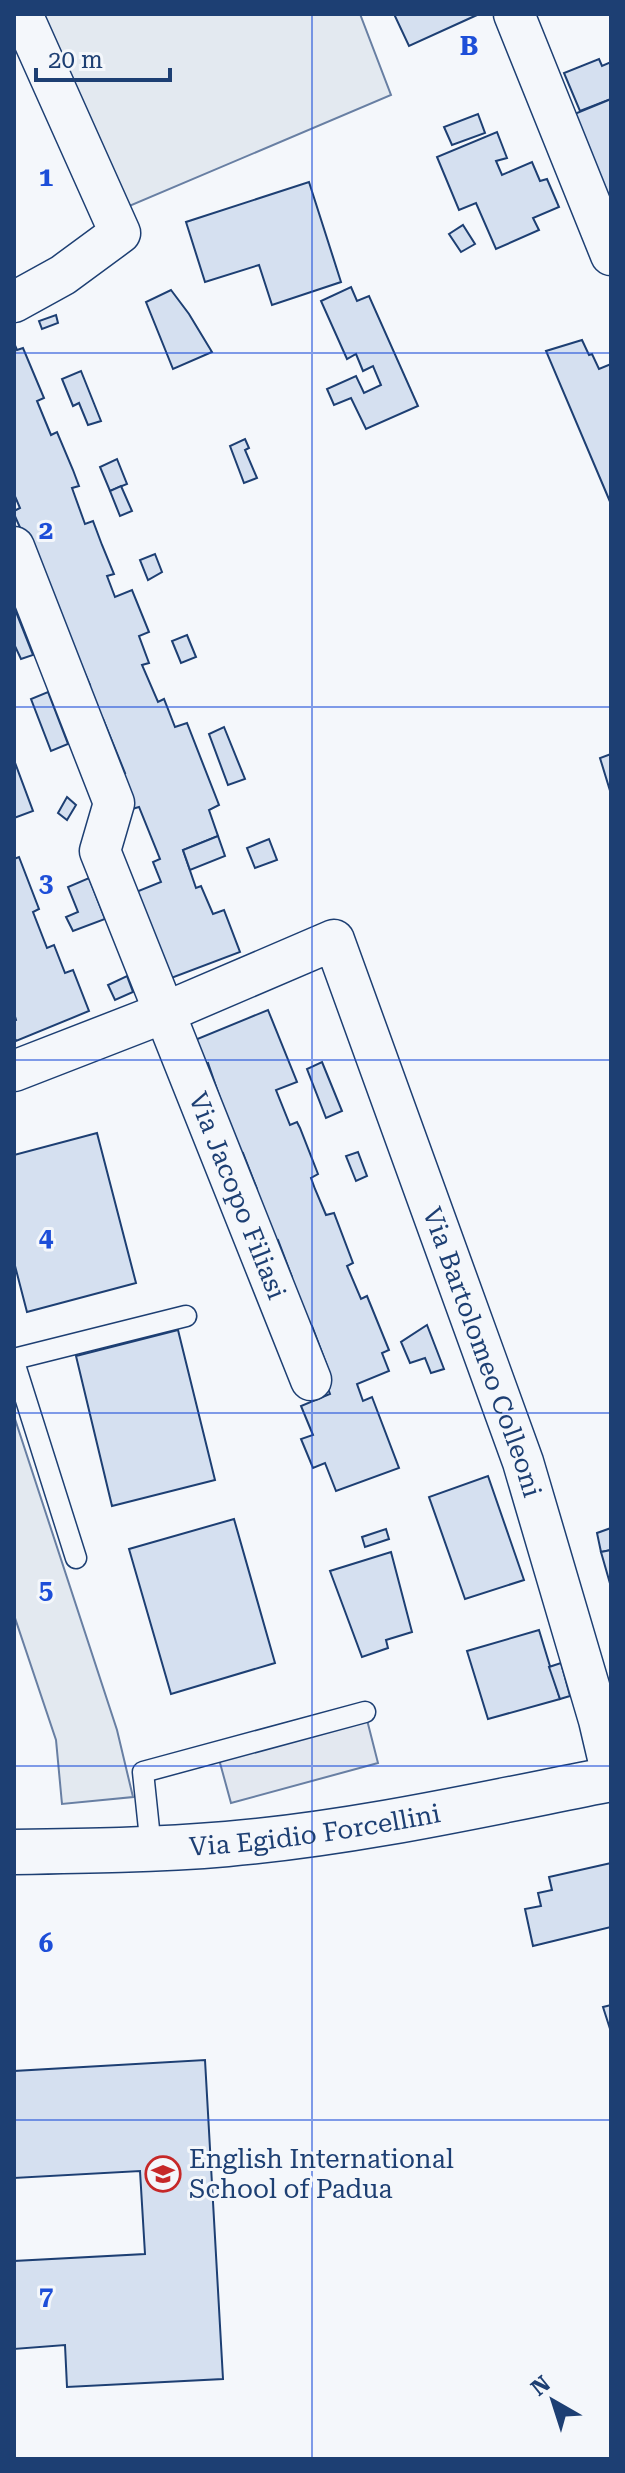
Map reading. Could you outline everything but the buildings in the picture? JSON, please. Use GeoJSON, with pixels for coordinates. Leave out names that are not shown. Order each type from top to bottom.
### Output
{"type":"FeatureCollection","features":[{"type":"Feature","properties":{"kind":"street"},"geometry":{"type":"LineString","coordinates":[[14,302],[85,261],[120,233],[22,14]]}},
{"type":"Feature","properties":{"kind":"street"},"geometry":{"type":"LineString","coordinates":[[514,14],[611,255]]}},
{"type":"Feature","properties":{"kind":"street","name":"Via Jacopo Filiasi"},"geometry":{"type":"LineString","coordinates":[[14,547],[114,803],[100,851],[311,1380]]}},
{"type":"Feature","properties":{"kind":"street","name":"Via Bartolomeo Colleoni"},"geometry":{"type":"LineString","coordinates":[[166,1012],[334,940],[523,1462],[599,1720],[611,1771]]}},
{"type":"Feature","properties":{"kind":"street"},"geometry":{"type":"LineString","coordinates":[[15,1067],[166,1012]]}},
{"type":"Feature","properties":{"kind":"street","name":"Via Egidio Forcellini"},"geometry":{"type":"LineString","coordinates":[[14,1852],[227,1844],[304,1835],[459,1810],[611,1779]]}},
{"type":"Feature","properties":{"kind":"lane"},"geometry":{"type":"LineString","coordinates":[[76,1558],[14,1360],[186,1316]]}},
{"type":"Feature","properties":{"kind":"lane"},"geometry":{"type":"LineString","coordinates":[[151,1848],[143,1772],[365,1712]]}},
{"type":"Feature","properties":{"kind":"shaded area"},"geometry":{"type":"Polygon","coordinates":[[[43,14],[360,14],[391,95],[127,207],[43,14]]]}},
{"type":"Feature","properties":{"kind":"shaded area"},"geometry":{"type":"Polygon","coordinates":[[[14,1416],[117,1730],[133,1797],[62,1804],[56,1740],[14,1615],[14,1416]]]}},
{"type":"Feature","properties":{"kind":"shaded area"},"geometry":{"type":"Polygon","coordinates":[[[365,1712],[378,1763],[231,1803],[217,1752],[365,1712]]]}},
{"type":"Feature","properties":{"kind":"place","name":"English International School of Padua"},"geometry":{"type":"Point","coordinates":[163,2174]}}]}
